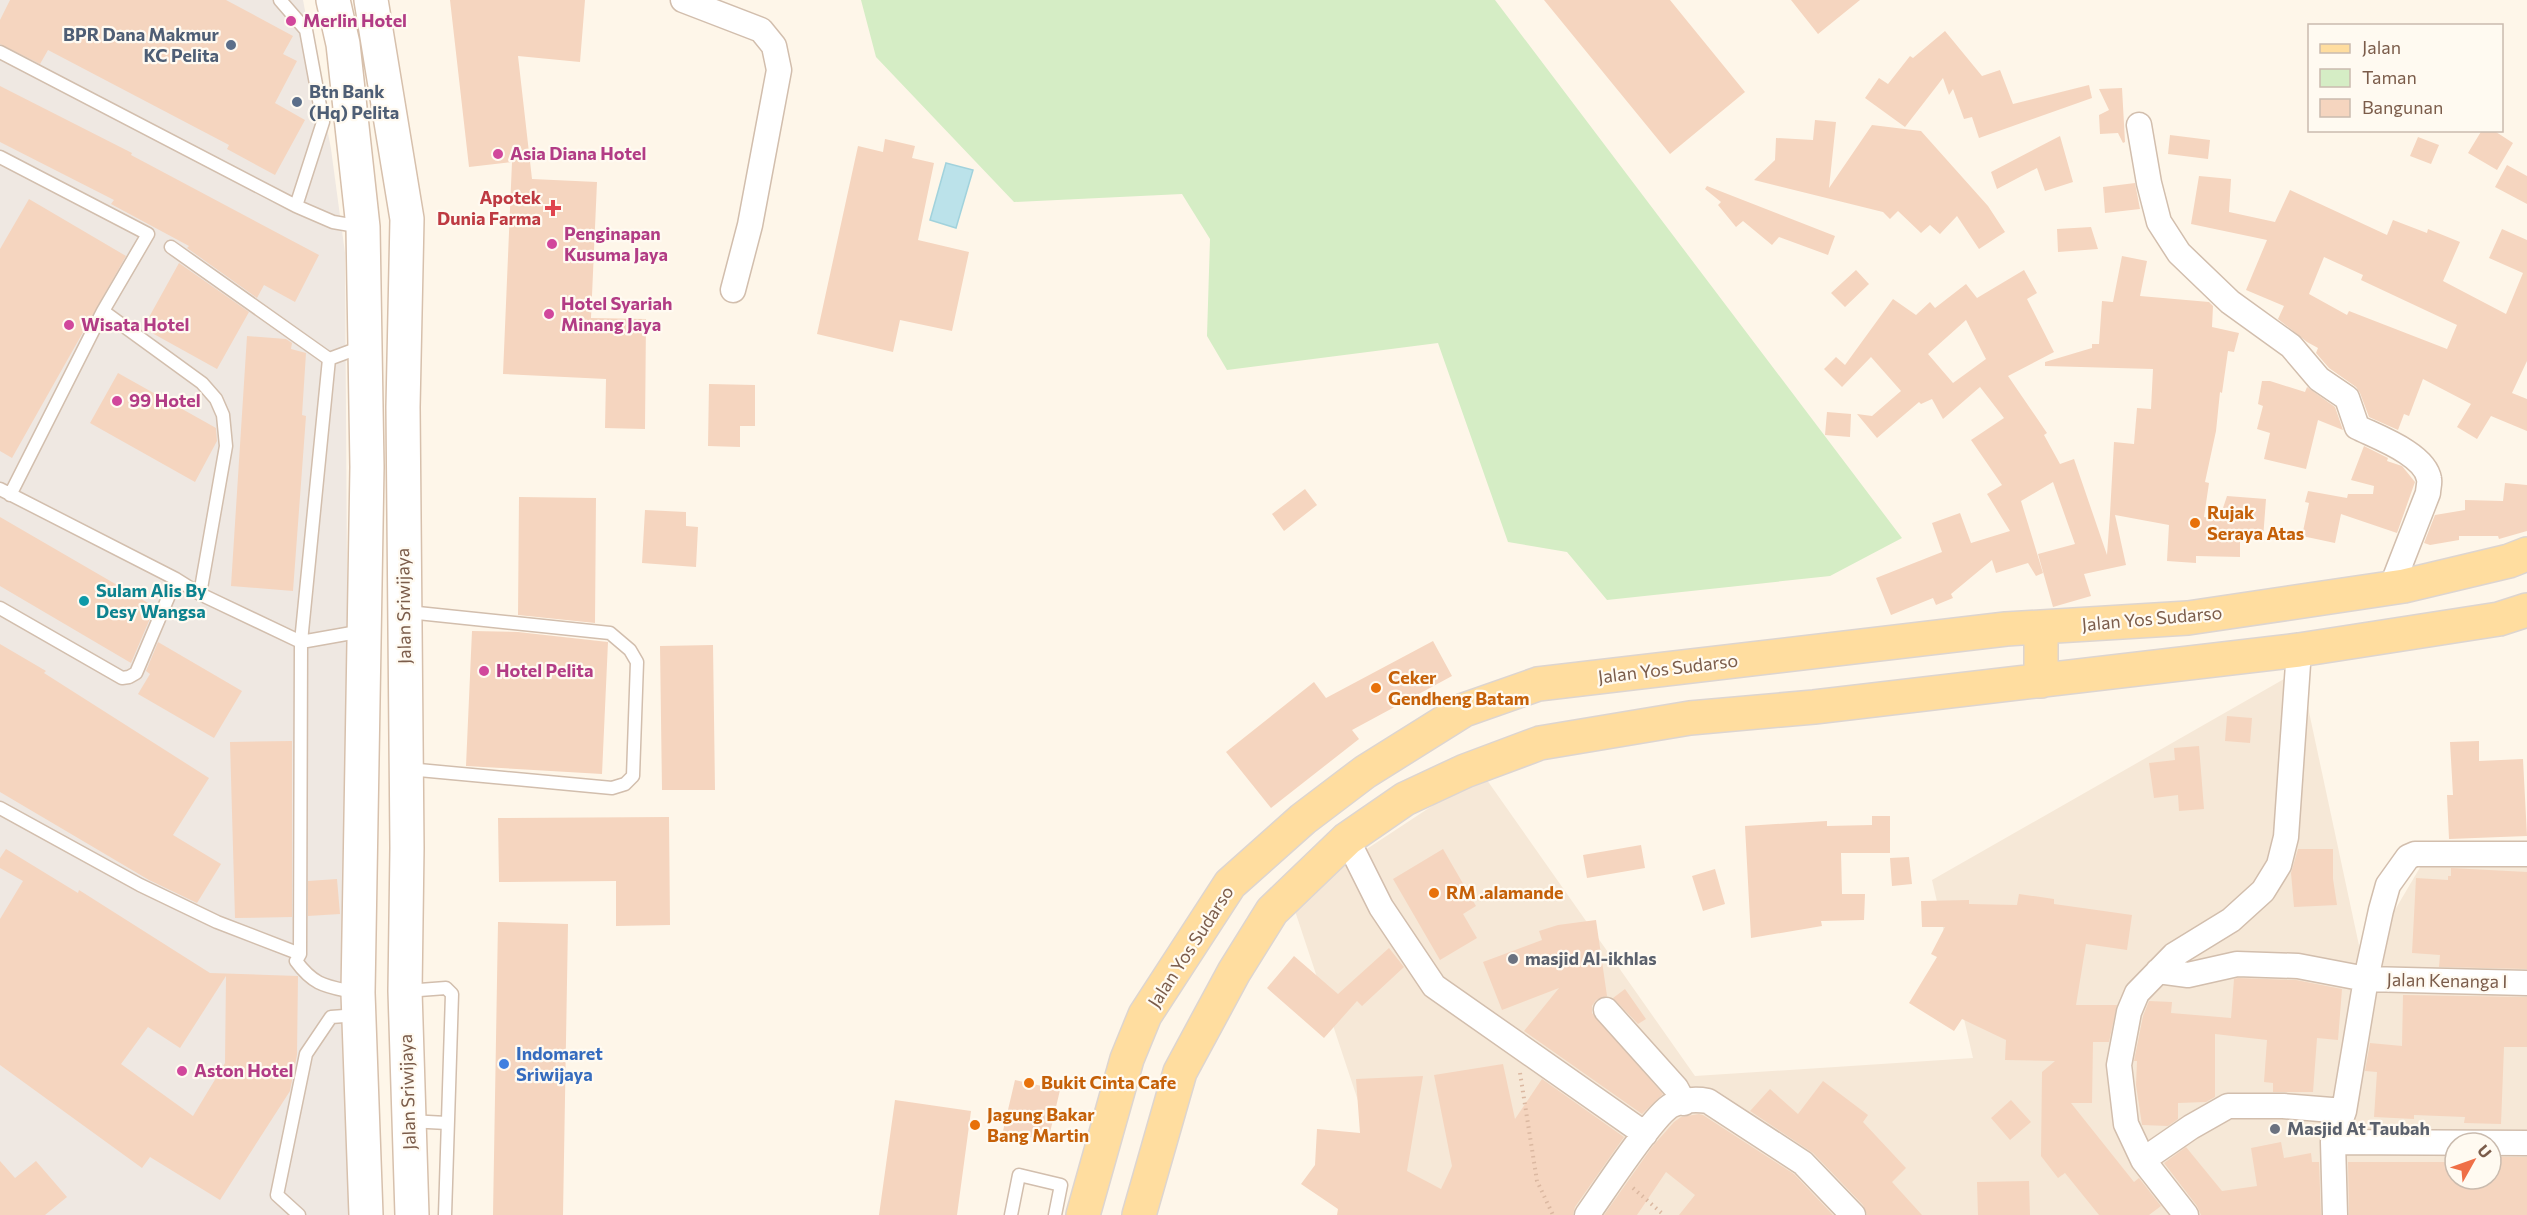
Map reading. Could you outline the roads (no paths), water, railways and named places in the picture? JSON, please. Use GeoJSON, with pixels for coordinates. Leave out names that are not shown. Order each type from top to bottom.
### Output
{"type":"FeatureCollection","features":[{"type":"Feature","properties":{"kind":"main road","name":"Jalan Sriwijaya"},"geometry":{"type":"LineString","coordinates":[[333,0],[343,44],[363,227],[367,467],[359,1004],[366,1215]]}},
{"type":"Feature","properties":{"kind":"main road","name":"Jalan Sriwijaya"},"geometry":{"type":"LineString","coordinates":[[370,0],[408,219],[403,611],[407,848],[405,991],[412,1215]]}},
{"type":"Feature","properties":{"kind":"main road"},"geometry":{"type":"LineString","coordinates":[[365,334],[405,323]]}},
{"type":"Feature","properties":{"kind":"main road","name":"Jalan Yos Sudarso"},"geometry":{"type":"LineString","coordinates":[[1083,1215],[1127,1059],[1145,1015],[1230,884],[1303,819],[1365,772],[1464,710],[1538,684],[2006,629],[2188,618],[2391,588],[2509,561],[2527,554]]}},
{"type":"Feature","properties":{"kind":"main road"},"geometry":{"type":"LineString","coordinates":[[1139,1215],[1180,1072],[1234,972],[1272,911],[1347,839],[1405,799],[1465,771],[1540,743],[1690,718],[1814,707],[2299,650],[2499,619],[2527,610]]}},
{"type":"Feature","properties":{"kind":"main road"},"geometry":{"type":"LineString","coordinates":[[2041,627],[2041,681]]}},
{"type":"Feature","properties":{"kind":"main road"},"geometry":{"type":"LineString","coordinates":[[361,848],[407,848]]}},
{"type":"Feature","properties":{"kind":"street"},"geometry":{"type":"LineString","coordinates":[[683,0],[761,30],[774,46],[779,70],[750,225],[733,290]]}},
{"type":"Feature","properties":{"kind":"street"},"geometry":{"type":"LineString","coordinates":[[2139,125],[2149,183],[2159,222],[2179,253],[2230,302],[2291,346],[2319,379],[2347,398],[2357,427],[2396,446],[2424,466],[2429,479],[2428,493],[2391,588]]}},
{"type":"Feature","properties":{"kind":"street"},"geometry":{"type":"LineString","coordinates":[[2186,1215],[2143,1160],[2126,1124],[2119,1065],[2129,1012],[2137,993],[2158,971],[2174,956],[2231,920],[2263,891],[2279,865],[2286,837],[2299,650]]}},
{"type":"Feature","properties":{"kind":"street"},"geometry":{"type":"LineString","coordinates":[[1347,839],[1382,907],[1434,986],[1645,1134]]}},
{"type":"Feature","properties":{"kind":"street"},"geometry":{"type":"LineString","coordinates":[[2335,1215],[2333,1142],[2344,1110],[2366,980],[2388,885],[2408,857],[2415,854],[2527,854]]}},
{"type":"Feature","properties":{"kind":"street","name":"Jalan Kenanga I"},"geometry":{"type":"LineString","coordinates":[[2158,971],[2188,975],[2237,964],[2298,966],[2366,980],[2527,983]]}},
{"type":"Feature","properties":{"kind":"street"},"geometry":{"type":"LineString","coordinates":[[1606,1010],[1676,1088],[1684,1102]]}},
{"type":"Feature","properties":{"kind":"street"},"geometry":{"type":"LineString","coordinates":[[1587,1215],[1645,1134],[1671,1106],[1697,1099],[1708,1101],[1803,1163],[1853,1215]]}},
{"type":"Feature","properties":{"kind":"street"},"geometry":{"type":"LineString","coordinates":[[2143,1160],[2191,1127],[2228,1106],[2283,1106],[2344,1110]]}},
{"type":"Feature","properties":{"kind":"street"},"geometry":{"type":"LineString","coordinates":[[2333,1142],[2527,1143]]}},
{"type":"Feature","properties":{"kind":"lane"},"geometry":{"type":"LineString","coordinates":[[280,0],[306,30],[323,122],[296,206]]}},
{"type":"Feature","properties":{"kind":"lane"},"geometry":{"type":"LineString","coordinates":[[0,52],[296,206],[333,222],[363,227]]}},
{"type":"Feature","properties":{"kind":"lane"},"geometry":{"type":"LineString","coordinates":[[0,157],[148,234],[103,311],[5,492],[176,579],[200,594],[301,642],[364,630]]}},
{"type":"Feature","properties":{"kind":"lane"},"geometry":{"type":"LineString","coordinates":[[171,247],[329,359]]}},
{"type":"Feature","properties":{"kind":"lane"},"geometry":{"type":"LineString","coordinates":[[103,311],[202,383],[216,399],[223,415],[226,446],[200,594]]}},
{"type":"Feature","properties":{"kind":"lane"},"geometry":{"type":"LineString","coordinates":[[359,1004],[316,983],[296,961],[300,954],[301,642],[329,359],[365,334]]}},
{"type":"Feature","properties":{"kind":"lane"},"geometry":{"type":"LineString","coordinates":[[0,608],[122,678],[129,677],[136,673],[176,579]]}},
{"type":"Feature","properties":{"kind":"lane"},"geometry":{"type":"LineString","coordinates":[[403,611],[610,633],[630,650],[637,662],[633,777],[625,784],[612,788],[406,769]]}},
{"type":"Feature","properties":{"kind":"lane"},"geometry":{"type":"LineString","coordinates":[[0,808],[150,890],[217,922],[300,954]]}},
{"type":"Feature","properties":{"kind":"lane"},"geometry":{"type":"LineString","coordinates":[[405,991],[446,988],[452,994],[445,1215]]}},
{"type":"Feature","properties":{"kind":"lane"},"geometry":{"type":"LineString","coordinates":[[299,1215],[277,1195],[306,1054],[331,1017],[359,1004]]}},
{"type":"Feature","properties":{"kind":"lane"},"geometry":{"type":"LineString","coordinates":[[408,1121],[447,1123]]}},
{"type":"Feature","properties":{"kind":"lane"},"geometry":{"type":"LineString","coordinates":[[1011,1215],[1019,1175],[1061,1185],[1055,1215]]}},
{"type":"Feature","properties":{"kind":"water"},"geometry":{"type":"Polygon","coordinates":[[[946,163],[973,170],[956,228],[930,220],[946,163]]]}},
{"type":"Feature","properties":{"kind":"place","name":"Merlin Hotel"},"geometry":{"type":"Point","coordinates":[291,21]}},
{"type":"Feature","properties":{"kind":"place","name":"BPR Dana Makmur KC Pelita"},"geometry":{"type":"Point","coordinates":[231,45]}},
{"type":"Feature","properties":{"kind":"place","name":"Btn Bank (Hq) Pelita"},"geometry":{"type":"Point","coordinates":[297,102]}},
{"type":"Feature","properties":{"kind":"place","name":"Asia Diana Hotel"},"geometry":{"type":"Point","coordinates":[498,154]}},
{"type":"Feature","properties":{"kind":"place","name":"Apotek Dunia Farma"},"geometry":{"type":"Point","coordinates":[553,208]}},
{"type":"Feature","properties":{"kind":"place","name":"Penginapan Kusuma Jaya"},"geometry":{"type":"Point","coordinates":[552,244]}},
{"type":"Feature","properties":{"kind":"place","name":"Hotel Syariah Minang Jaya"},"geometry":{"type":"Point","coordinates":[549,314]}},
{"type":"Feature","properties":{"kind":"place","name":"Wisata Hotel"},"geometry":{"type":"Point","coordinates":[69,325]}},
{"type":"Feature","properties":{"kind":"place","name":"99 Hotel"},"geometry":{"type":"Point","coordinates":[117,401]}},
{"type":"Feature","properties":{"kind":"place","name":"Rujak Seraya Atas"},"geometry":{"type":"Point","coordinates":[2195,523]}},
{"type":"Feature","properties":{"kind":"place","name":"Sulam Alis By Desy Wangsa"},"geometry":{"type":"Point","coordinates":[84,601]}},
{"type":"Feature","properties":{"kind":"place","name":"Hotel Pelita"},"geometry":{"type":"Point","coordinates":[484,671]}},
{"type":"Feature","properties":{"kind":"place","name":"Ceker Gendheng Batam"},"geometry":{"type":"Point","coordinates":[1376,688]}},
{"type":"Feature","properties":{"kind":"place","name":"RM .alamande"},"geometry":{"type":"Point","coordinates":[1434,893]}},
{"type":"Feature","properties":{"kind":"place","name":"masjid Al-ikhlas"},"geometry":{"type":"Point","coordinates":[1513,959]}},
{"type":"Feature","properties":{"kind":"place","name":"Indomaret Sriwijaya"},"geometry":{"type":"Point","coordinates":[504,1064]}},
{"type":"Feature","properties":{"kind":"place","name":"Aston Hotel"},"geometry":{"type":"Point","coordinates":[182,1071]}},
{"type":"Feature","properties":{"kind":"place","name":"Bukit Cinta Cafe"},"geometry":{"type":"Point","coordinates":[1029,1083]}},
{"type":"Feature","properties":{"kind":"place","name":"Jagung Bakar Bang Martin"},"geometry":{"type":"Point","coordinates":[975,1125]}},
{"type":"Feature","properties":{"kind":"place","name":"Masjid At Taubah"},"geometry":{"type":"Point","coordinates":[2275,1129]}}]}
